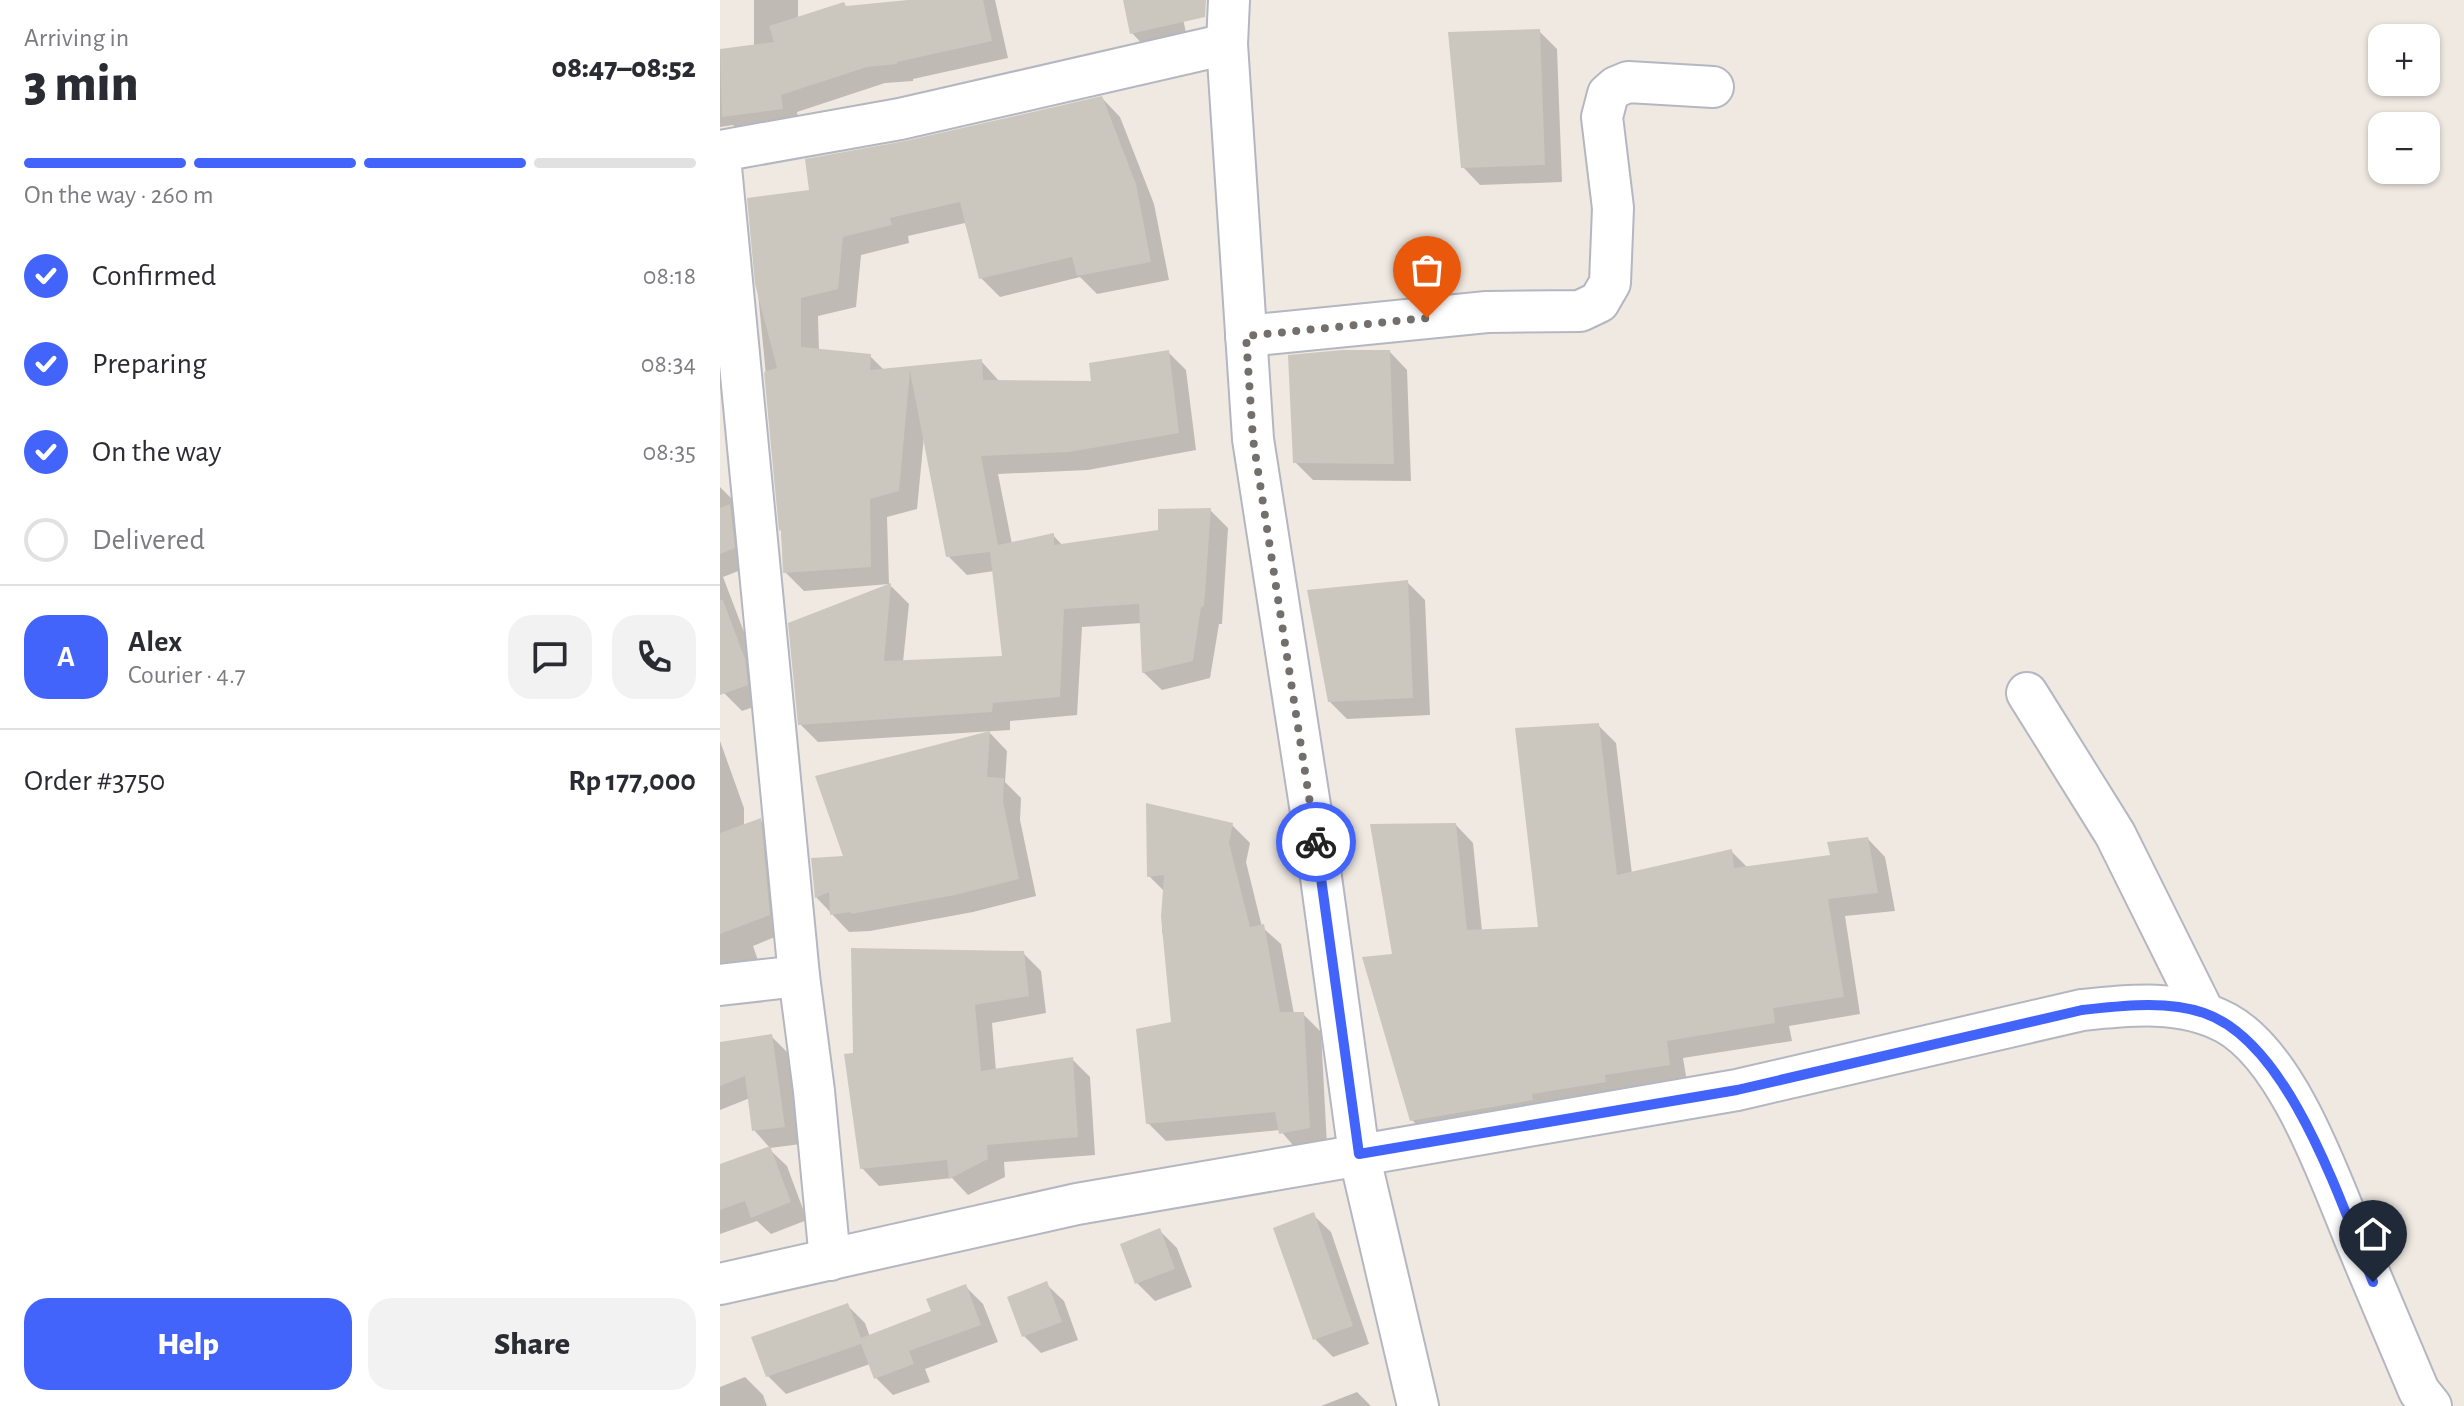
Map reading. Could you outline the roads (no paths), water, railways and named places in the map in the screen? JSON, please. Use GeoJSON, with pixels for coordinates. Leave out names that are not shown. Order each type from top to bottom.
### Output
{"type":"FeatureCollection","features":[{"type":"Feature","properties":{"kind":"street"},"geometry":{"type":"LineString","coordinates":[[1229,0],[1227,44],[1255,452],[1320,870],[1359,1154],[1418,1406]]}},
{"type":"Feature","properties":{"kind":"street"},"geometry":{"type":"LineString","coordinates":[[830,1260],[814,1091],[799,976],[720,154],[900,119],[1227,44]]}},
{"type":"Feature","properties":{"kind":"street"},"geometry":{"type":"LineString","coordinates":[[1246,336],[1487,312],[1580,311],[1599,302],[1610,283],[1613,208],[1602,117],[1608,94],[1628,82],[1713,87]]}},
{"type":"Feature","properties":{"kind":"street"},"geometry":{"type":"LineString","coordinates":[[2027,693],[2115,834],[2204,1013]]}},
{"type":"Feature","properties":{"kind":"street"},"geometry":{"type":"LineString","coordinates":[[720,985],[799,976]]}},
{"type":"Feature","properties":{"kind":"street"},"geometry":{"type":"LineString","coordinates":[[720,1284],[1077,1204],[1737,1090],[2082,1010],[2119,1006],[2179,1007],[2204,1013],[2239,1031],[2273,1068],[2312,1135],[2419,1391],[2431,1406]]}}]}
